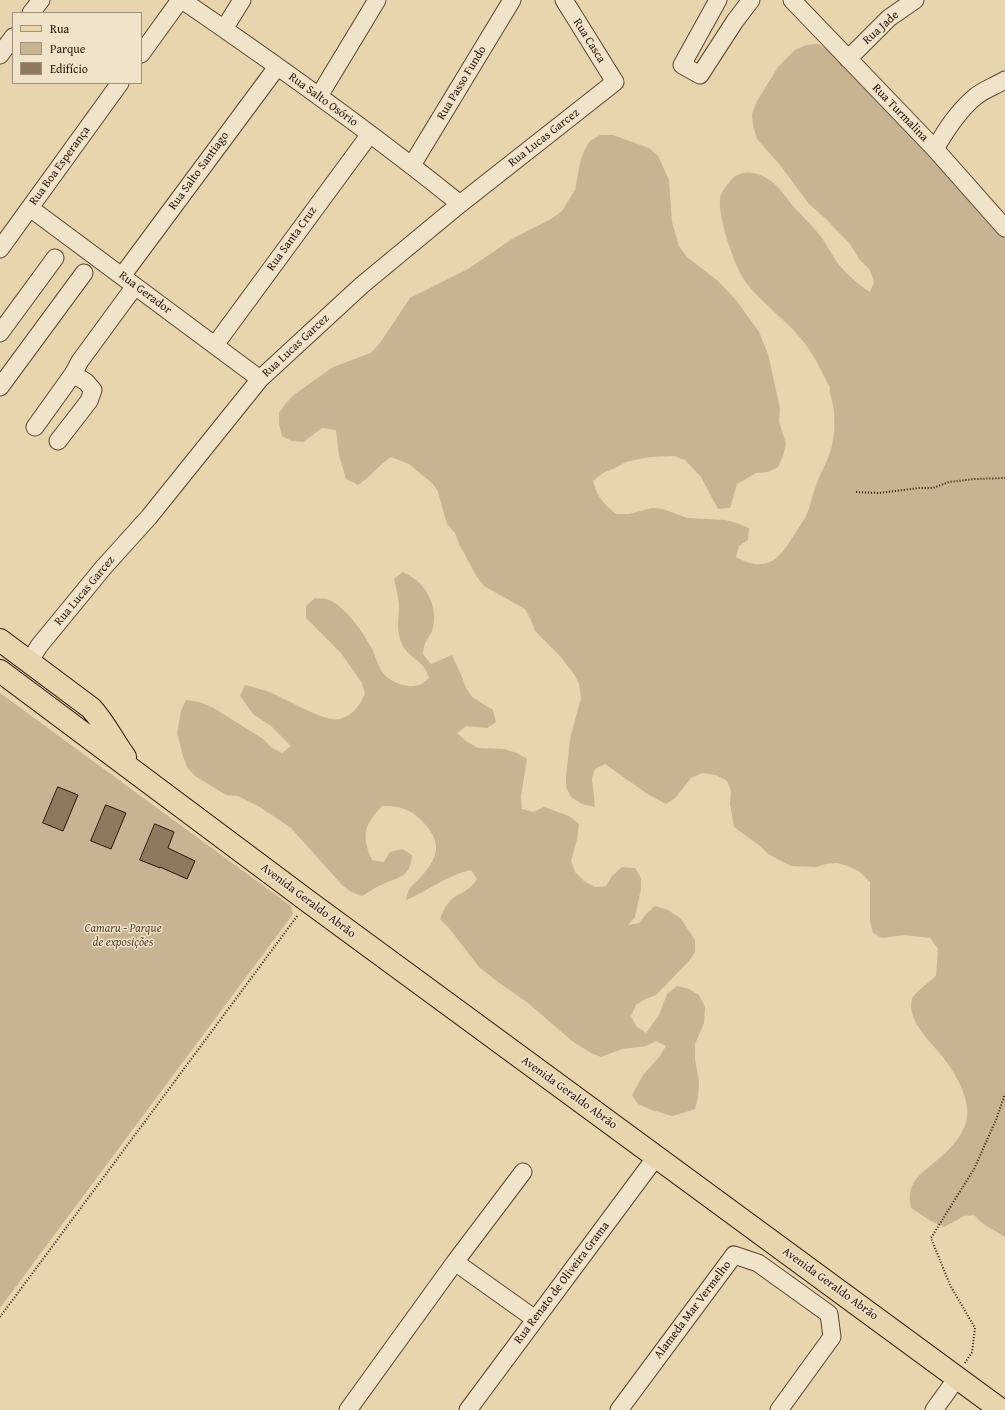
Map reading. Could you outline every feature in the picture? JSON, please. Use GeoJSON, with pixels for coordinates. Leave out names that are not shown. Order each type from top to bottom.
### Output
{"type":"FeatureCollection","features":[{"type":"Feature","properties":{"kind":"main road","name":"Avenida Geraldo Abrão"},"geometry":{"type":"LineString","coordinates":[[0,640],[91,708],[98,716],[115,744],[138,774]]}},
{"type":"Feature","properties":{"kind":"main road","name":"Avenida Geraldo Abrão"},"geometry":{"type":"LineString","coordinates":[[0,671],[308,902],[958,1378],[988,1406]]}},
{"type":"Feature","properties":{"kind":"street"},"geometry":{"type":"LineString","coordinates":[[32,12],[40,0]]}},
{"type":"Feature","properties":{"kind":"street"},"geometry":{"type":"LineString","coordinates":[[142,53],[181,0]]}},
{"type":"Feature","properties":{"kind":"street","name":"Rua Salto Osório"},"geometry":{"type":"LineString","coordinates":[[181,0],[319,96],[412,165],[460,204]]}},
{"type":"Feature","properties":{"kind":"street"},"geometry":{"type":"LineString","coordinates":[[224,29],[242,0]]}},
{"type":"Feature","properties":{"kind":"street"},"geometry":{"type":"LineString","coordinates":[[319,96],[377,0]]}},
{"type":"Feature","properties":{"kind":"street","name":"Rua Passo Fundo"},"geometry":{"type":"LineString","coordinates":[[412,165],[512,0]]}},
{"type":"Feature","properties":{"kind":"street","name":"Rua Casca"},"geometry":{"type":"LineString","coordinates":[[564,0],[615,82]]}},
{"type":"Feature","properties":{"kind":"street"},"geometry":{"type":"LineString","coordinates":[[718,0],[682,65],[700,75],[735,21],[751,0]]}},
{"type":"Feature","properties":{"kind":"street","name":"Rua Turmalina"},"geometry":{"type":"LineString","coordinates":[[792,0],[934,149],[1005,228]]}},
{"type":"Feature","properties":{"kind":"street","name":"Rua Jade"},"geometry":{"type":"LineString","coordinates":[[848,59],[889,18],[916,0]]}},
{"type":"Feature","properties":{"kind":"street"},"geometry":{"type":"LineString","coordinates":[[0,55],[12,38]]}},
{"type":"Feature","properties":{"kind":"street","name":"Rua Salto Santiago"},"geometry":{"type":"LineString","coordinates":[[35,427],[73,374],[128,281],[277,67]]}},
{"type":"Feature","properties":{"kind":"street"},"geometry":{"type":"LineString","coordinates":[[934,149],[950,124],[976,96],[1005,80]]}},
{"type":"Feature","properties":{"kind":"street","name":"Rua Lucas Garcez"},"geometry":{"type":"LineString","coordinates":[[29,662],[39,646],[103,568],[149,518],[260,379],[362,285],[460,204],[615,82]]}},
{"type":"Feature","properties":{"kind":"street","name":"Rua Boa Esperança"},"geometry":{"type":"LineString","coordinates":[[0,249],[119,84]]}},
{"type":"Feature","properties":{"kind":"street","name":"Rua Santa Cruz"},"geometry":{"type":"LineString","coordinates":[[215,345],[370,134]]}},
{"type":"Feature","properties":{"kind":"street","name":"Rua Gerador"},"geometry":{"type":"LineString","coordinates":[[30,208],[260,379]]}},
{"type":"Feature","properties":{"kind":"street"},"geometry":{"type":"LineString","coordinates":[[0,333],[55,258]]}},
{"type":"Feature","properties":{"kind":"street"},"geometry":{"type":"LineString","coordinates":[[0,387],[84,273]]}},
{"type":"Feature","properties":{"kind":"street"},"geometry":{"type":"LineString","coordinates":[[58,441],[89,401],[93,390],[86,382],[73,374]]}},
{"type":"Feature","properties":{"kind":"street","name":"Rua Renato de Oliveira Grama"},"geometry":{"type":"LineString","coordinates":[[468,1410],[656,1157]]}},
{"type":"Feature","properties":{"kind":"street"},"geometry":{"type":"LineString","coordinates":[[348,1410],[455,1262],[523,1172]]}},
{"type":"Feature","properties":{"kind":"street","name":"Alameda Mar Vermelho"},"geometry":{"type":"LineString","coordinates":[[619,1410],[734,1255],[758,1263],[829,1314],[832,1337],[779,1410]]}},
{"type":"Feature","properties":{"kind":"street"},"geometry":{"type":"LineString","coordinates":[[455,1262],[535,1319]]}},
{"type":"Feature","properties":{"kind":"street"},"geometry":{"type":"LineString","coordinates":[[934,1410],[958,1378]]}},
{"type":"Feature","properties":{"kind":"path"},"geometry":{"type":"LineString","coordinates":[[856,492],[879,493],[919,488],[933,488],[949,482],[1005,478]]}},
{"type":"Feature","properties":{"kind":"path"},"geometry":{"type":"LineString","coordinates":[[0,1317],[308,902]]}},
{"type":"Feature","properties":{"kind":"path"},"geometry":{"type":"LineString","coordinates":[[958,1378],[972,1352],[975,1328],[950,1285],[931,1238],[974,1169],[996,1120],[1005,1094]]}},
{"type":"Feature","properties":{"kind":"green space"},"geometry":{"type":"Polygon","coordinates":[[[818,44],[829,50],[952,177],[998,232],[1005,238],[1005,1237],[982,1223],[974,1215],[964,1216],[944,1227],[931,1221],[911,1208],[910,1192],[915,1180],[953,1145],[966,1124],[967,1116],[966,1101],[958,1081],[943,1057],[926,1038],[916,1023],[911,1007],[913,996],[936,976],[938,949],[930,938],[905,935],[882,938],[873,933],[870,921],[870,882],[860,872],[848,866],[837,863],[816,867],[791,866],[768,854],[760,846],[734,827],[730,804],[731,791],[727,781],[716,775],[702,773],[691,778],[675,798],[666,804],[646,793],[605,764],[595,769],[592,779],[595,807],[582,804],[571,797],[566,787],[566,776],[570,739],[581,698],[579,684],[574,674],[559,655],[535,631],[525,609],[484,586],[477,577],[459,544],[455,533],[447,524],[438,492],[433,484],[409,464],[391,457],[358,485],[346,479],[339,455],[336,430],[322,428],[303,442],[292,441],[282,436],[279,424],[279,413],[295,394],[333,367],[371,353],[380,343],[410,298],[468,269],[512,239],[551,219],[562,211],[575,190],[580,163],[584,151],[590,141],[600,135],[613,135],[649,148],[658,156],[669,180],[672,222],[679,246],[687,257],[718,281],[736,300],[759,332],[768,354],[780,409],[779,421],[786,444],[778,467],[768,472],[756,473],[737,484],[730,508],[718,509],[701,477],[685,460],[674,456],[649,457],[626,462],[603,473],[593,481],[595,487],[602,500],[616,514],[629,514],[652,508],[663,509],[687,518],[725,520],[737,523],[749,528],[748,540],[739,546],[736,557],[754,564],[762,564],[775,559],[786,547],[809,509],[820,474],[832,446],[834,436],[833,405],[830,387],[806,345],[792,329],[754,292],[742,277],[724,230],[720,199],[722,193],[732,179],[741,173],[752,173],[768,179],[779,188],[792,205],[814,228],[844,271],[870,292],[874,282],[870,270],[859,259],[850,244],[809,204],[780,165],[757,139],[753,126],[752,114],[757,101],[778,67],[795,50],[806,45],[818,44]]]}},
{"type":"Feature","properties":{"kind":"green space"},"geometry":{"type":"Polygon","coordinates":[[[403,572],[414,578],[421,585],[432,602],[434,619],[432,631],[425,644],[423,654],[431,664],[452,655],[466,688],[472,697],[493,710],[496,722],[487,728],[466,726],[457,733],[466,741],[478,748],[504,749],[517,753],[527,759],[521,796],[522,809],[533,812],[544,807],[569,816],[579,824],[577,839],[571,861],[575,872],[584,881],[595,887],[606,886],[612,876],[622,867],[635,868],[641,878],[641,889],[635,917],[628,925],[639,923],[655,906],[668,910],[681,919],[695,940],[695,952],[688,962],[656,995],[645,999],[636,1005],[631,1016],[636,1026],[646,1033],[659,1015],[667,994],[677,986],[689,989],[699,995],[705,1007],[704,1023],[695,1044],[695,1059],[699,1082],[698,1097],[695,1109],[672,1116],[638,1104],[632,1095],[643,1075],[660,1056],[666,1046],[656,1041],[646,1046],[622,1049],[601,1057],[591,1053],[572,1041],[528,1003],[479,967],[449,928],[440,919],[450,901],[474,884],[477,879],[471,870],[446,879],[406,900],[410,888],[425,872],[436,852],[434,838],[424,823],[415,814],[405,809],[382,806],[371,819],[366,831],[366,844],[372,860],[384,862],[390,852],[402,849],[412,855],[409,869],[406,873],[378,886],[362,896],[351,892],[342,885],[291,828],[260,807],[238,796],[226,795],[195,776],[187,767],[177,733],[181,711],[186,700],[199,702],[212,707],[263,739],[271,747],[282,753],[291,746],[271,726],[253,714],[240,696],[245,685],[269,692],[315,714],[333,719],[344,718],[352,713],[358,706],[365,694],[362,683],[341,653],[306,618],[306,606],[315,598],[327,599],[341,607],[360,629],[373,651],[378,665],[383,673],[394,682],[414,686],[423,683],[428,679],[427,672],[424,667],[404,648],[399,637],[399,604],[394,579],[403,572]]]}},
{"type":"Feature","properties":{"kind":"green space","name":"Camaru - Parque de exposições"},"geometry":{"type":"Polygon","coordinates":[[[0,693],[291,906],[293,914],[0,1308],[0,693]]]}},
{"type":"Feature","properties":{"kind":"building"},"geometry":{"type":"Polygon","coordinates":[[[58,787],[78,795],[63,831],[43,823],[58,787]]]}},
{"type":"Feature","properties":{"kind":"building"},"geometry":{"type":"Polygon","coordinates":[[[106,805],[126,813],[111,849],[91,841],[106,805]]]}},
{"type":"Feature","properties":{"kind":"building"},"geometry":{"type":"Polygon","coordinates":[[[155,824],[174,832],[168,848],[195,861],[187,879],[140,860],[155,824]]]}}]}
